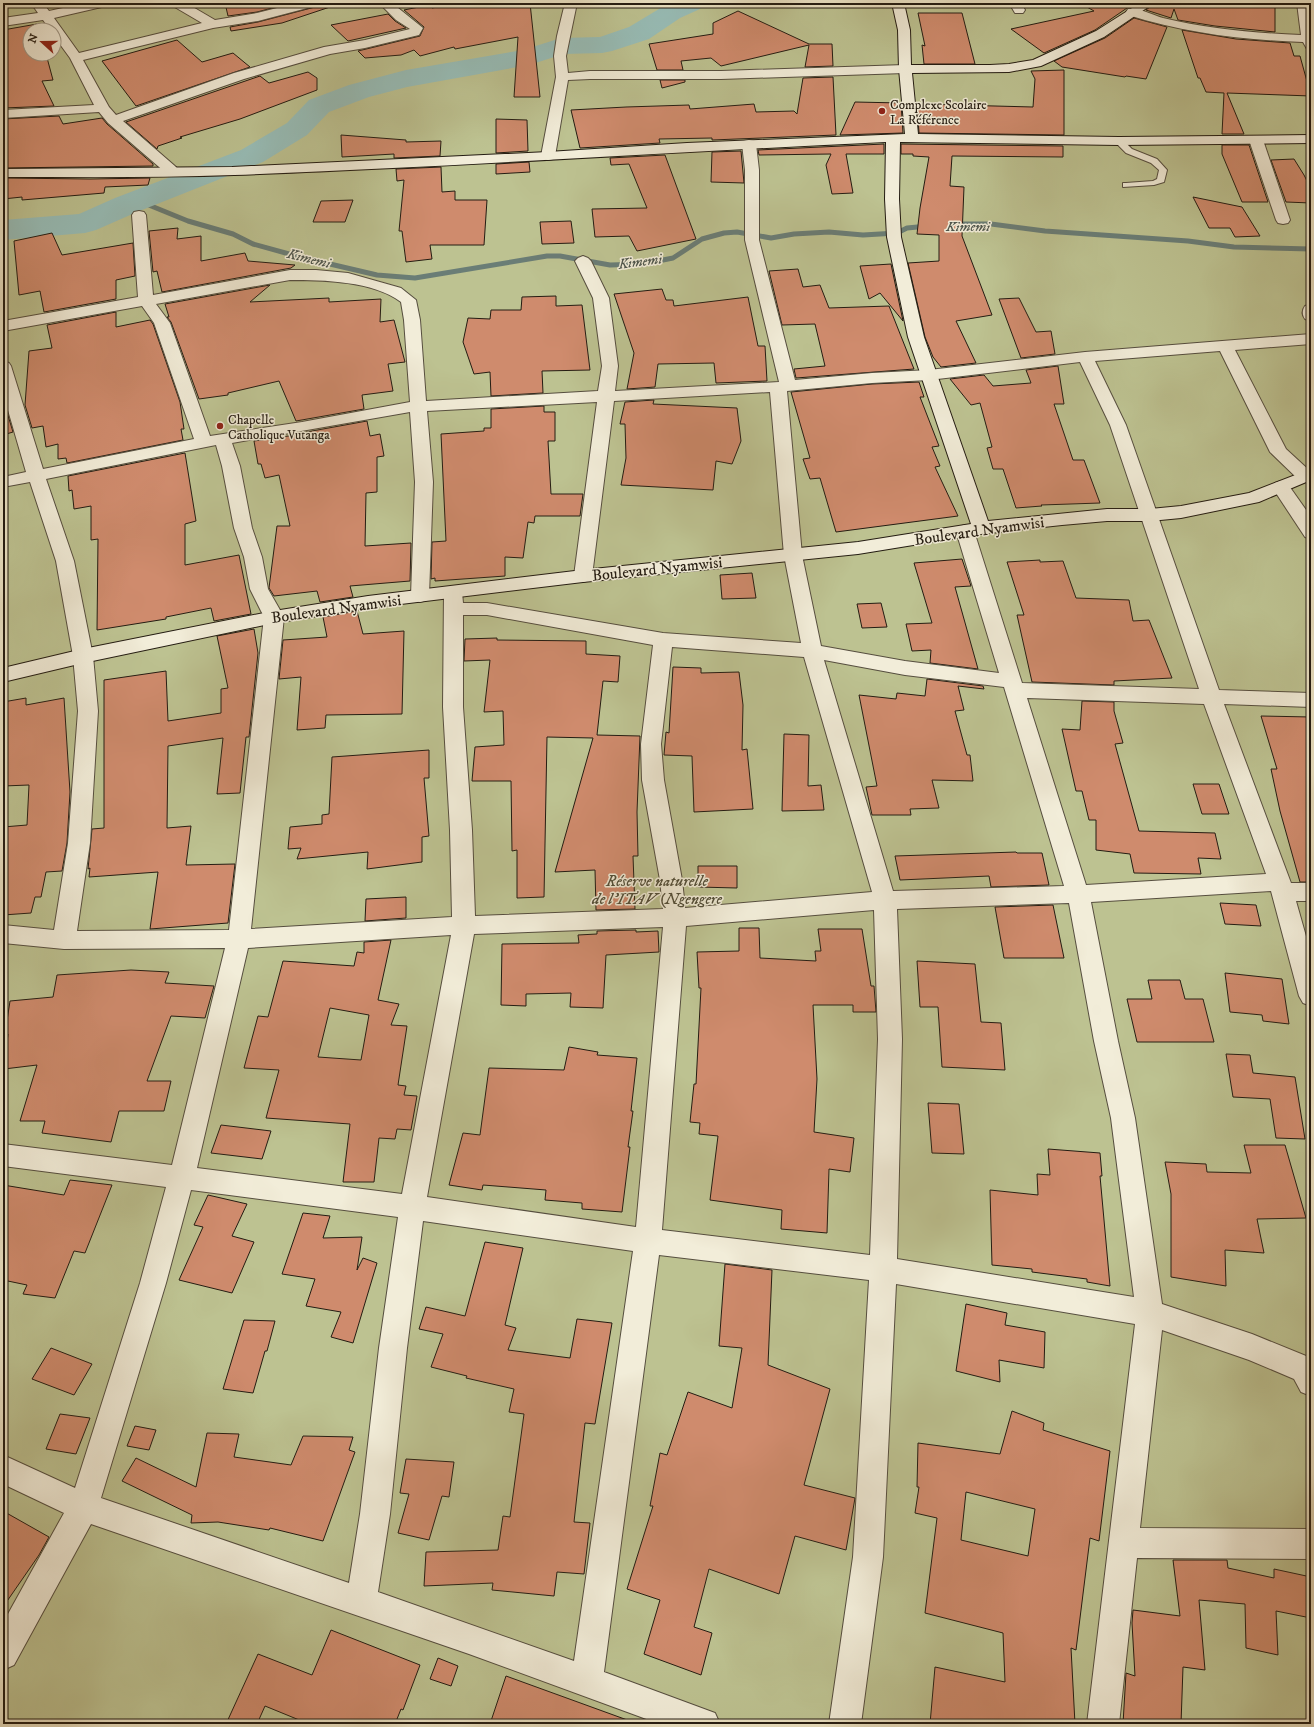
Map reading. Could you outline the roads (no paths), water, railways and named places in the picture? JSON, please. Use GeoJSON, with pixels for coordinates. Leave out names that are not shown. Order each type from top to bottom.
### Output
{"type":"FeatureCollection","features":[{"type":"Feature","properties":{"kind":"street"},"geometry":{"type":"LineString","coordinates":[[37,3],[76,58],[103,108],[113,120],[171,170]]}},
{"type":"Feature","properties":{"kind":"street"},"geometry":{"type":"LineString","coordinates":[[3,22],[45,16],[102,3]]}},
{"type":"Feature","properties":{"kind":"street"},"geometry":{"type":"LineString","coordinates":[[177,3],[213,24]]}},
{"type":"Feature","properties":{"kind":"street"},"geometry":{"type":"LineString","coordinates":[[76,58],[213,24],[258,16],[311,3]]}},
{"type":"Feature","properties":{"kind":"street"},"geometry":{"type":"LineString","coordinates":[[113,120],[239,76],[328,50],[365,44],[415,32],[417,28],[400,17],[385,3]]}},
{"type":"Feature","properties":{"kind":"street"},"geometry":{"type":"LineString","coordinates":[[548,156],[562,77],[560,56],[563,36],[571,3]]}},
{"type":"Feature","properties":{"kind":"street"},"geometry":{"type":"LineString","coordinates":[[898,3],[904,30],[905,70],[912,138]]}},
{"type":"Feature","properties":{"kind":"street"},"geometry":{"type":"LineString","coordinates":[[1120,3],[1132,12],[1148,18],[1202,29],[1310,42],[1303,3]]}},
{"type":"Feature","properties":{"kind":"street"},"geometry":{"type":"LineString","coordinates":[[562,77],[590,75],[721,75],[990,69],[1025,65],[1050,57],[1100,34],[1148,3]]}},
{"type":"Feature","properties":{"kind":"street"},"geometry":{"type":"LineString","coordinates":[[3,114],[103,108]]}},
{"type":"Feature","properties":{"kind":"street"},"geometry":{"type":"LineString","coordinates":[[893,138],[892,199],[894,232],[916,337],[929,375],[973,530],[1013,686],[1078,894],[1106,1041],[1123,1118],[1150,1313],[1103,1724]]}},
{"type":"Feature","properties":{"kind":"street"},"geometry":{"type":"LineString","coordinates":[[3,174],[171,170],[232,171],[548,156],[687,146],[893,138],[1119,141],[1311,139]]}},
{"type":"Feature","properties":{"kind":"street"},"geometry":{"type":"LineString","coordinates":[[1256,140],[1283,220]]}},
{"type":"Feature","properties":{"kind":"street"},"geometry":{"type":"LineString","coordinates":[[749,144],[752,170],[752,235],[783,386],[793,555],[812,651],[885,900],[890,1039],[884,1269],[868,1557],[845,1724]]}},
{"type":"Feature","properties":{"kind":"street"},"geometry":{"type":"LineString","coordinates":[[3,1654],[84,1507],[153,1283],[182,1176],[239,939],[274,617],[259,589],[253,556],[244,528],[232,466],[213,440],[162,323],[146,301],[139,215]]}},
{"type":"Feature","properties":{"kind":"street"},"geometry":{"type":"LineString","coordinates":[[583,261],[601,298],[610,366],[608,396],[583,576]]}},
{"type":"Feature","properties":{"kind":"street"},"geometry":{"type":"LineString","coordinates":[[3,326],[290,275],[316,275],[348,278],[396,291],[408,300],[412,320],[424,482],[420,596]]}},
{"type":"Feature","properties":{"kind":"street"},"geometry":{"type":"LineString","coordinates":[[1311,309],[1311,316]]}},
{"type":"Feature","properties":{"kind":"street"},"geometry":{"type":"LineString","coordinates":[[3,482],[213,440],[302,427],[418,406],[783,386],[872,378],[929,375],[1085,357],[1311,339]]}},
{"type":"Feature","properties":{"kind":"street"},"geometry":{"type":"LineString","coordinates":[[1225,346],[1279,452],[1308,476]]}},
{"type":"Feature","properties":{"kind":"street"},"geometry":{"type":"LineString","coordinates":[[1085,357],[1118,426],[1150,515],[1211,695],[1281,887],[1311,996]]}},
{"type":"Feature","properties":{"kind":"street"},"geometry":{"type":"LineString","coordinates":[[3,366],[64,561],[83,656],[88,711],[79,843],[64,940]]}},
{"type":"Feature","properties":{"kind":"street","name":"Boulevard Nyamwisi"},"geometry":{"type":"LineString","coordinates":[[3,675],[83,656],[274,617],[368,602],[420,596],[453,600],[583,576],[858,548],[973,530],[1077,517],[1150,515],[1212,506],[1253,498],[1308,476]]}},
{"type":"Feature","properties":{"kind":"street"},"geometry":{"type":"LineString","coordinates":[[1281,487],[1302,517],[1311,533]]}},
{"type":"Feature","properties":{"kind":"street"},"geometry":{"type":"LineString","coordinates":[[361,1601],[375,1514],[393,1348],[412,1207],[464,926],[461,830],[453,707],[453,600],[487,609],[663,640],[812,651],[1013,686],[1311,700]]}},
{"type":"Feature","properties":{"kind":"street"},"geometry":{"type":"LineString","coordinates":[[587,1681],[648,1241],[675,918],[671,880],[653,780],[651,744],[663,640]]}},
{"type":"Feature","properties":{"kind":"street"},"geometry":{"type":"LineString","coordinates":[[3,934],[64,940],[239,939],[464,926],[675,918],[885,900],[1281,887],[1311,892]]}},
{"type":"Feature","properties":{"kind":"street"},"geometry":{"type":"LineString","coordinates":[[3,1155],[182,1176],[648,1241],[884,1269],[1150,1313],[1252,1346],[1309,1373]]}},
{"type":"Feature","properties":{"kind":"street"},"geometry":{"type":"LineString","coordinates":[[3,1469],[84,1507],[361,1601],[704,1724]]}},
{"type":"Feature","properties":{"kind":"street"},"geometry":{"type":"LineString","coordinates":[[1124,1543],[1311,1544]]}},
{"type":"Feature","properties":{"kind":"lane"},"geometry":{"type":"LineString","coordinates":[[1119,141],[1139,156],[1154,161],[1163,170],[1161,180],[1154,183],[1126,185]]}},
{"type":"Feature","properties":{"kind":"waterway"},"geometry":{"type":"LineString","coordinates":[[3,230],[85,223],[126,205],[252,156],[297,129],[319,106],[359,91],[406,79],[529,57],[561,46],[602,45],[639,33],[671,12],[691,3]]}},
{"type":"Feature","properties":{"kind":"waterway","name":"Kimemi"},"geometry":{"type":"LineString","coordinates":[[139,201],[188,221],[233,234],[253,244],[300,257],[377,275],[415,278],[547,256],[560,256],[610,265],[643,264],[673,258],[702,239],[724,233],[737,232],[771,238],[794,234],[829,232],[863,235],[897,233],[907,228],[928,226]]}},
{"type":"Feature","properties":{"kind":"waterway","name":"Kimemi"},"geometry":{"type":"LineString","coordinates":[[953,224],[991,224],[1045,231],[1188,241],[1234,247],[1311,249]]}},
{"type":"Feature","properties":{"kind":"place","name":"Complexe Scolaire La Référence"},"geometry":{"type":"Point","coordinates":[882,111]}},
{"type":"Feature","properties":{"kind":"place","name":"Chapelle Catholique Vutanga"},"geometry":{"type":"Point","coordinates":[220,426]}},
{"type":"Feature","properties":{"kind":"park label","name":"Réserve naturelle de l'ITAV (Ngengere"},"geometry":{"type":"Point","coordinates":[657,889]}}]}
